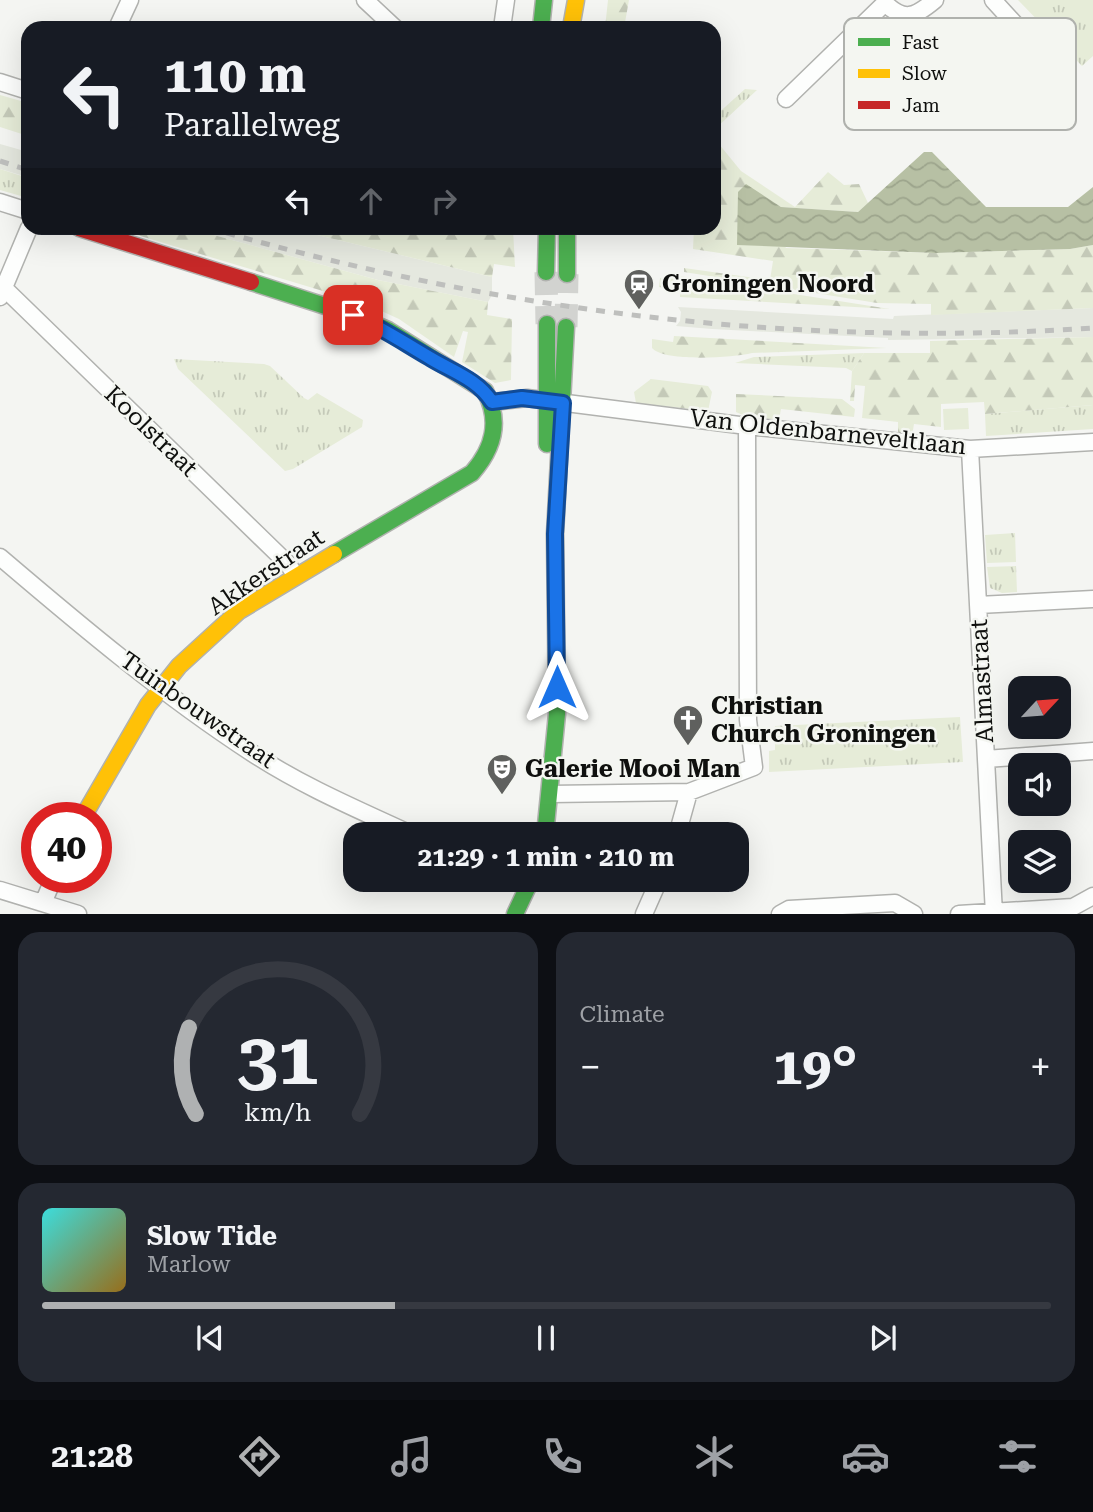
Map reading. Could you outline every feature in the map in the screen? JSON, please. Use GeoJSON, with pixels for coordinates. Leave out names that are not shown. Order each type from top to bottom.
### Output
{"type":"FeatureCollection","features":[{"type":"Feature","properties":{"kind":"street"},"geometry":{"type":"LineString","coordinates":[[365,0],[388,21]]}},
{"type":"Feature","properties":{"kind":"street"},"geometry":{"type":"LineString","coordinates":[[503,21],[506,0]]}},
{"type":"Feature","properties":{"kind":"street"},"geometry":{"type":"LineString","coordinates":[[542,21],[544,0]]}},
{"type":"Feature","properties":{"kind":"street"},"geometry":{"type":"LineString","coordinates":[[572,21],[576,0]]}},
{"type":"Feature","properties":{"kind":"street"},"geometry":{"type":"LineString","coordinates":[[867,18],[884,1],[895,13],[908,18],[919,14],[934,0]]}},
{"type":"Feature","properties":{"kind":"street"},"geometry":{"type":"LineString","coordinates":[[993,0],[1009,18]]}},
{"type":"Feature","properties":{"kind":"street"},"geometry":{"type":"LineString","coordinates":[[119,21],[123,3]]}},
{"type":"Feature","properties":{"kind":"street"},"geometry":{"type":"LineString","coordinates":[[786,99],[844,41]]}},
{"type":"Feature","properties":{"kind":"street"},"geometry":{"type":"LineString","coordinates":[[0,82],[21,89]]}},
{"type":"Feature","properties":{"kind":"street"},"geometry":{"type":"LineString","coordinates":[[0,202],[21,209]]}},
{"type":"Feature","properties":{"kind":"street"},"geometry":{"type":"LineString","coordinates":[[2,293],[26,235]]}},
{"type":"Feature","properties":{"kind":"street"},"geometry":{"type":"LineString","coordinates":[[101,235],[353,315],[387,330],[429,358],[472,381],[492,402]]}},
{"type":"Feature","properties":{"kind":"street"},"geometry":{"type":"LineString","coordinates":[[547,235],[547,272]]}},
{"type":"Feature","properties":{"kind":"street"},"geometry":{"type":"LineString","coordinates":[[566,235],[567,274]]}},
{"type":"Feature","properties":{"kind":"street","name":"Koolstraat"},"geometry":{"type":"LineString","coordinates":[[2,293],[288,564],[295,575]]}},
{"type":"Feature","properties":{"kind":"street"},"geometry":{"type":"LineString","coordinates":[[547,324],[555,402],[557,714],[547,822]]}},
{"type":"Feature","properties":{"kind":"street"},"geometry":{"type":"LineString","coordinates":[[555,402],[566,327]]}},
{"type":"Feature","properties":{"kind":"street","name":"Van Oldenbarneveltlaan"},"geometry":{"type":"LineString","coordinates":[[492,402],[522,398],[747,426],[970,449],[1093,442]]}},
{"type":"Feature","properties":{"kind":"street","name":"Akkerstraat"},"geometry":{"type":"LineString","coordinates":[[92,802],[148,705],[193,653],[239,611],[295,575],[472,472],[484,460],[490,447],[494,432],[492,402]]}},
{"type":"Feature","properties":{"kind":"street"},"geometry":{"type":"LineString","coordinates":[[551,794],[689,792],[754,767],[748,720],[747,426]]}},
{"type":"Feature","properties":{"kind":"street","name":"Almastraat"},"geometry":{"type":"LineString","coordinates":[[970,449],[994,913]]}},
{"type":"Feature","properties":{"kind":"street","name":"Tuinbouwstraat"},"geometry":{"type":"LineString","coordinates":[[0,557],[161,690],[254,755],[333,798],[385,822]]}},
{"type":"Feature","properties":{"kind":"street"},"geometry":{"type":"LineString","coordinates":[[978,605],[1093,599]]}},
{"type":"Feature","properties":{"kind":"street"},"geometry":{"type":"LineString","coordinates":[[986,755],[1093,751]]}},
{"type":"Feature","properties":{"kind":"street"},"geometry":{"type":"LineString","coordinates":[[681,822],[689,792]]}},
{"type":"Feature","properties":{"kind":"street"},"geometry":{"type":"LineString","coordinates":[[0,890],[44,901],[78,914]]}},
{"type":"Feature","properties":{"kind":"street"},"geometry":{"type":"LineString","coordinates":[[515,914],[525,892]]}},
{"type":"Feature","properties":{"kind":"street"},"geometry":{"type":"LineString","coordinates":[[644,914],[654,892]]}},
{"type":"Feature","properties":{"kind":"street"},"geometry":{"type":"LineString","coordinates":[[44,901],[47,893]]}},
{"type":"Feature","properties":{"kind":"street"},"geometry":{"type":"LineString","coordinates":[[959,914],[1073,907],[1093,896]]}},
{"type":"Feature","properties":{"kind":"street"},"geometry":{"type":"LineString","coordinates":[[780,914],[789,909],[895,903],[914,914]]}},
{"type":"Feature","properties":{"kind":"shaded area"},"geometry":{"type":"Polygon","coordinates":[[[0,144],[21,150],[21,175],[0,169],[0,144]]]}},
{"type":"Feature","properties":{"kind":"shaded area"},"geometry":{"type":"Polygon","coordinates":[[[214,235],[317,235],[492,277],[492,295],[488,302],[378,280],[214,235]]]}},
{"type":"Feature","properties":{"kind":"shaded area"},"geometry":{"type":"Polygon","coordinates":[[[678,307],[893,319],[894,316],[1093,308],[1093,337],[888,340],[712,329],[676,326],[681,312],[678,307]]]}},
{"type":"Feature","properties":{"kind":"green space"},"geometry":{"type":"Polygon","coordinates":[[[608,0],[629,0],[625,21],[606,21],[608,0]]]}},
{"type":"Feature","properties":{"kind":"green space"},"geometry":{"type":"Polygon","coordinates":[[[1018,0],[1093,0],[1093,56],[1082,66],[1076,60],[1076,18],[1035,18],[1018,0]]]}},
{"type":"Feature","properties":{"kind":"green space"},"geometry":{"type":"Polygon","coordinates":[[[745,89],[757,90],[721,123],[721,111],[745,89]]]}},
{"type":"Feature","properties":{"kind":"green space"},"geometry":{"type":"Polygon","coordinates":[[[0,95],[21,101],[21,134],[0,127],[0,95]]]}},
{"type":"Feature","properties":{"kind":"green space"},"geometry":{"type":"Polygon","coordinates":[[[721,147],[741,171],[795,207],[828,172],[844,185],[859,184],[868,203],[858,212],[781,207],[746,185],[786,248],[935,253],[1070,249],[1093,245],[1093,308],[931,315],[931,304],[877,303],[684,272],[684,268],[770,280],[773,261],[693,249],[694,235],[721,235],[721,147]]]}},
{"type":"Feature","properties":{"kind":"green space"},"geometry":{"type":"Polygon","coordinates":[[[0,169],[21,176],[21,196],[0,190],[0,169]]]}},
{"type":"Feature","properties":{"kind":"green space"},"geometry":{"type":"Polygon","coordinates":[[[137,235],[214,235],[378,280],[488,302],[487,315],[512,319],[511,380],[495,383],[462,362],[468,332],[463,331],[454,357],[399,319],[366,304],[137,235]]]}},
{"type":"Feature","properties":{"kind":"green space"},"geometry":{"type":"Polygon","coordinates":[[[317,235],[513,235],[515,267],[494,264],[492,277],[317,235]]]}},
{"type":"Feature","properties":{"kind":"green space"},"geometry":{"type":"Polygon","coordinates":[[[678,276],[890,309],[680,297],[680,290],[659,287],[660,278],[678,276]]]}},
{"type":"Feature","properties":{"kind":"green space"},"geometry":{"type":"Polygon","coordinates":[[[674,336],[887,348],[752,353],[699,358],[670,355],[652,348],[652,339],[673,342],[674,336]]]}},
{"type":"Feature","properties":{"kind":"green space"},"geometry":{"type":"Polygon","coordinates":[[[1093,337],[1093,405],[985,414],[984,402],[941,404],[941,427],[914,424],[912,436],[898,434],[898,422],[862,418],[865,386],[855,385],[854,401],[850,401],[852,371],[864,353],[930,353],[930,341],[1093,337]]]}},
{"type":"Feature","properties":{"kind":"green space"},"geometry":{"type":"Polygon","coordinates":[[[864,353],[852,371],[846,368],[735,363],[754,357],[864,353]]]}},
{"type":"Feature","properties":{"kind":"green space"},"geometry":{"type":"Polygon","coordinates":[[[174,359],[270,366],[304,398],[308,400],[317,393],[363,420],[362,427],[293,469],[285,471],[178,369],[174,359]]]}},
{"type":"Feature","properties":{"kind":"green space"},"geometry":{"type":"Polygon","coordinates":[[[651,379],[708,386],[712,392],[708,411],[636,403],[634,392],[651,379]]]}},
{"type":"Feature","properties":{"kind":"green space"},"geometry":{"type":"Polygon","coordinates":[[[736,394],[842,399],[855,409],[854,417],[781,409],[779,420],[745,416],[736,412],[736,394]]]}},
{"type":"Feature","properties":{"kind":"green space"},"geometry":{"type":"Polygon","coordinates":[[[1093,405],[1093,429],[986,436],[985,414],[1093,405]]]}},
{"type":"Feature","properties":{"kind":"green space"},"geometry":{"type":"Polygon","coordinates":[[[968,408],[969,429],[944,430],[943,409],[968,408]]]}},
{"type":"Feature","properties":{"kind":"green space"},"geometry":{"type":"Polygon","coordinates":[[[1015,533],[1016,562],[987,563],[985,535],[1015,533]]]}},
{"type":"Feature","properties":{"kind":"green space"},"geometry":{"type":"Polygon","coordinates":[[[1016,566],[1017,592],[1002,593],[990,588],[987,567],[1016,566]]]}},
{"type":"Feature","properties":{"kind":"green space"},"geometry":{"type":"Polygon","coordinates":[[[960,717],[963,762],[769,772],[769,751],[775,750],[775,726],[960,717]]]}},
{"type":"Feature","properties":{"kind":"water"},"geometry":{"type":"Polygon","coordinates":[[[924,152],[932,152],[986,207],[1068,207],[1093,187],[1093,245],[1070,249],[935,253],[737,245],[738,192],[746,184],[781,207],[858,212],[924,152]]]}},
{"type":"Feature","properties":{"kind":"tunnel"},"geometry":{"type":"LineString","coordinates":[[546,272],[547,324]]}},
{"type":"Feature","properties":{"kind":"tunnel"},"geometry":{"type":"LineString","coordinates":[[566,327],[567,274]]}},
{"type":"Feature","properties":{"kind":"railway"},"geometry":{"type":"LineString","coordinates":[[0,161],[21,168]]}},
{"type":"Feature","properties":{"kind":"railway"},"geometry":{"type":"LineString","coordinates":[[235,235],[317,257],[426,281],[646,317],[757,327],[869,332],[981,333],[1093,328]]}},
{"type":"Feature","properties":{"kind":"traffic: fast"},"geometry":{"type":"LineString","coordinates":[[542,21],[544,0]]}},
{"type":"Feature","properties":{"kind":"traffic: fast"},"geometry":{"type":"LineString","coordinates":[[546,272],[547,235]]}},
{"type":"Feature","properties":{"kind":"traffic: fast"},"geometry":{"type":"LineString","coordinates":[[567,235],[567,274]]}},
{"type":"Feature","properties":{"kind":"traffic: fast"},"geometry":{"type":"LineString","coordinates":[[251,282],[353,315],[388,330],[485,391],[490,402],[493,434],[486,454],[472,473],[334,554]]}},
{"type":"Feature","properties":{"kind":"traffic: fast"},"geometry":{"type":"LineString","coordinates":[[547,324],[547,444]]}},
{"type":"Feature","properties":{"kind":"traffic: fast"},"geometry":{"type":"LineString","coordinates":[[546,822],[557,714],[555,534],[566,327]]}},
{"type":"Feature","properties":{"kind":"traffic: fast"},"geometry":{"type":"LineString","coordinates":[[515,914],[525,892]]}},
{"type":"Feature","properties":{"kind":"traffic: slow"},"geometry":{"type":"LineString","coordinates":[[572,21],[576,0]]}},
{"type":"Feature","properties":{"kind":"traffic: slow"},"geometry":{"type":"LineString","coordinates":[[92,802],[148,705],[179,666],[239,611],[334,554]]}},
{"type":"Feature","properties":{"kind":"traffic: jam"},"geometry":{"type":"LineString","coordinates":[[101,235],[251,282]]}},
{"type":"Feature","properties":{"kind":"place","name":"Groningen Noord"},"geometry":{"type":"Point","coordinates":[639,311]}},
{"type":"Feature","properties":{"kind":"place","name":"Christian Church Groningen"},"geometry":{"type":"Point","coordinates":[688,747]}},
{"type":"Feature","properties":{"kind":"place","name":"Galerie Mooi Man"},"geometry":{"type":"Point","coordinates":[502,796]}},
{"type":"Feature","properties":{"kind":"route"},"geometry":{"type":"LineString","coordinates":[[353,315],[387,330],[429,358],[472,381],[485,391],[492,402],[522,398],[563,403],[555,534],[557,687]]}}]}
